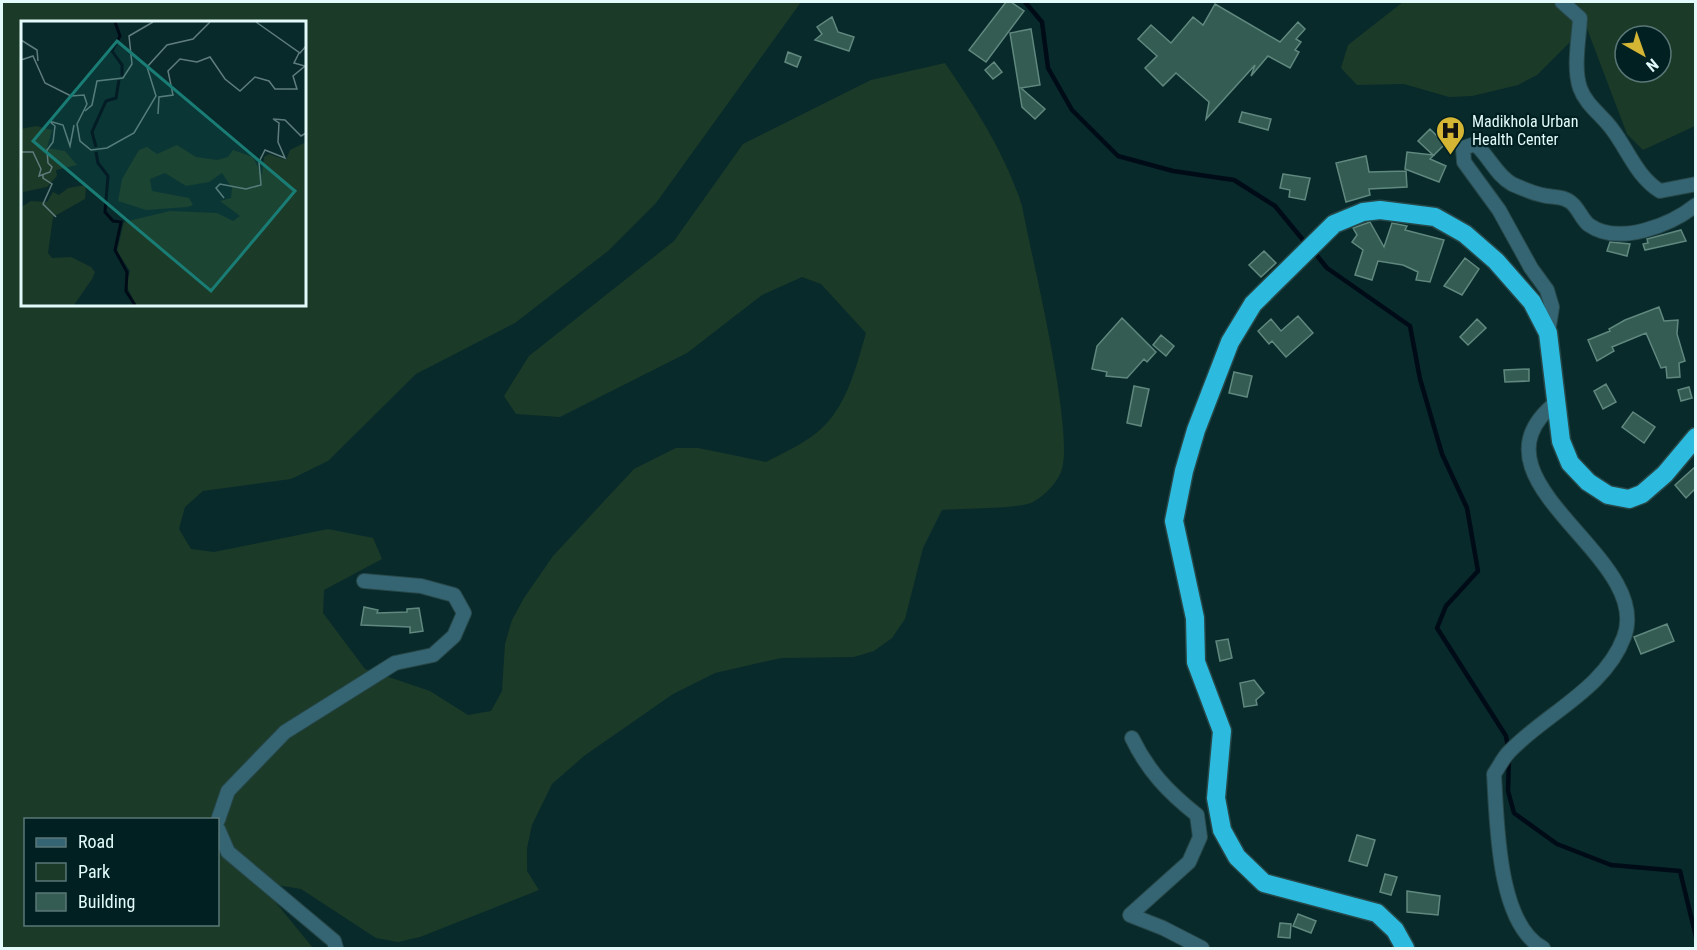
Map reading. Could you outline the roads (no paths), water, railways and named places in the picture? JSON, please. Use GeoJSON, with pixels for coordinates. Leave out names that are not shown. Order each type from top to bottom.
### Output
{"type":"FeatureCollection","features":[{"type":"Feature","properties":{"kind":"highway"},"geometry":{"type":"LineString","coordinates":[[1405,948],[1395,930],[1377,913],[1264,883],[1237,857],[1222,830],[1216,798],[1222,731],[1196,662],[1195,618],[1174,521],[1184,471],[1196,430],[1230,342],[1253,304],[1290,264],[1334,224],[1363,212],[1380,210],[1436,217],[1465,234],[1496,261],[1532,302],[1548,333],[1558,401],[1561,441],[1570,463],[1588,482],[1608,495],[1629,500],[1642,494],[1665,474],[1695,437]]}},
{"type":"Feature","properties":{"kind":"street"},"geometry":{"type":"LineString","coordinates":[[1562,2],[1580,18],[1578,69],[1580,88],[1594,111],[1611,128],[1648,184],[1660,191],[1695,184]]}},
{"type":"Feature","properties":{"kind":"street"},"geometry":{"type":"LineString","coordinates":[[1548,333],[1552,307],[1547,290],[1531,268],[1504,219],[1464,162],[1463,148],[1475,144],[1500,175],[1513,184],[1544,196],[1560,196],[1571,202],[1588,224],[1607,232],[1633,234],[1656,226],[1695,204]]}},
{"type":"Feature","properties":{"kind":"street"},"geometry":{"type":"LineString","coordinates":[[1543,948],[1522,929],[1508,899],[1494,774],[1509,752],[1583,690],[1609,664],[1625,636],[1626,609],[1616,582],[1534,479],[1527,451],[1544,412],[1558,401]]}},
{"type":"Feature","properties":{"kind":"street"},"geometry":{"type":"LineString","coordinates":[[219,818],[228,791],[285,732],[395,663],[433,655],[454,636],[464,613],[454,595],[421,586],[364,581]]}},
{"type":"Feature","properties":{"kind":"street"},"geometry":{"type":"LineString","coordinates":[[1132,738],[1145,765],[1169,793],[1197,815],[1200,837],[1189,862],[1130,915],[1163,928],[1202,948]]}},
{"type":"Feature","properties":{"kind":"street"},"geometry":{"type":"LineString","coordinates":[[219,831],[228,852],[334,941],[336,948]]}},
{"type":"Feature","properties":{"kind":"waterway"},"geometry":{"type":"LineString","coordinates":[[1025,2],[1042,22],[1048,68],[1072,110],[1118,156],[1173,171],[1234,180],[1275,206],[1308,246]]}},
{"type":"Feature","properties":{"kind":"waterway"},"geometry":{"type":"LineString","coordinates":[[1314,252],[1327,268],[1410,326],[1420,379],[1442,454],[1467,508],[1478,571],[1446,606],[1437,628],[1506,736],[1508,748]]}},
{"type":"Feature","properties":{"kind":"waterway"},"geometry":{"type":"LineString","coordinates":[[1509,759],[1508,791],[1514,813],[1557,844],[1611,865],[1680,871],[1696,937]]}},
{"type":"Feature","properties":{"kind":"place","name":"Madikhola Urban Health Center"},"geometry":{"type":"Point","coordinates":[1451,156]}}]}
